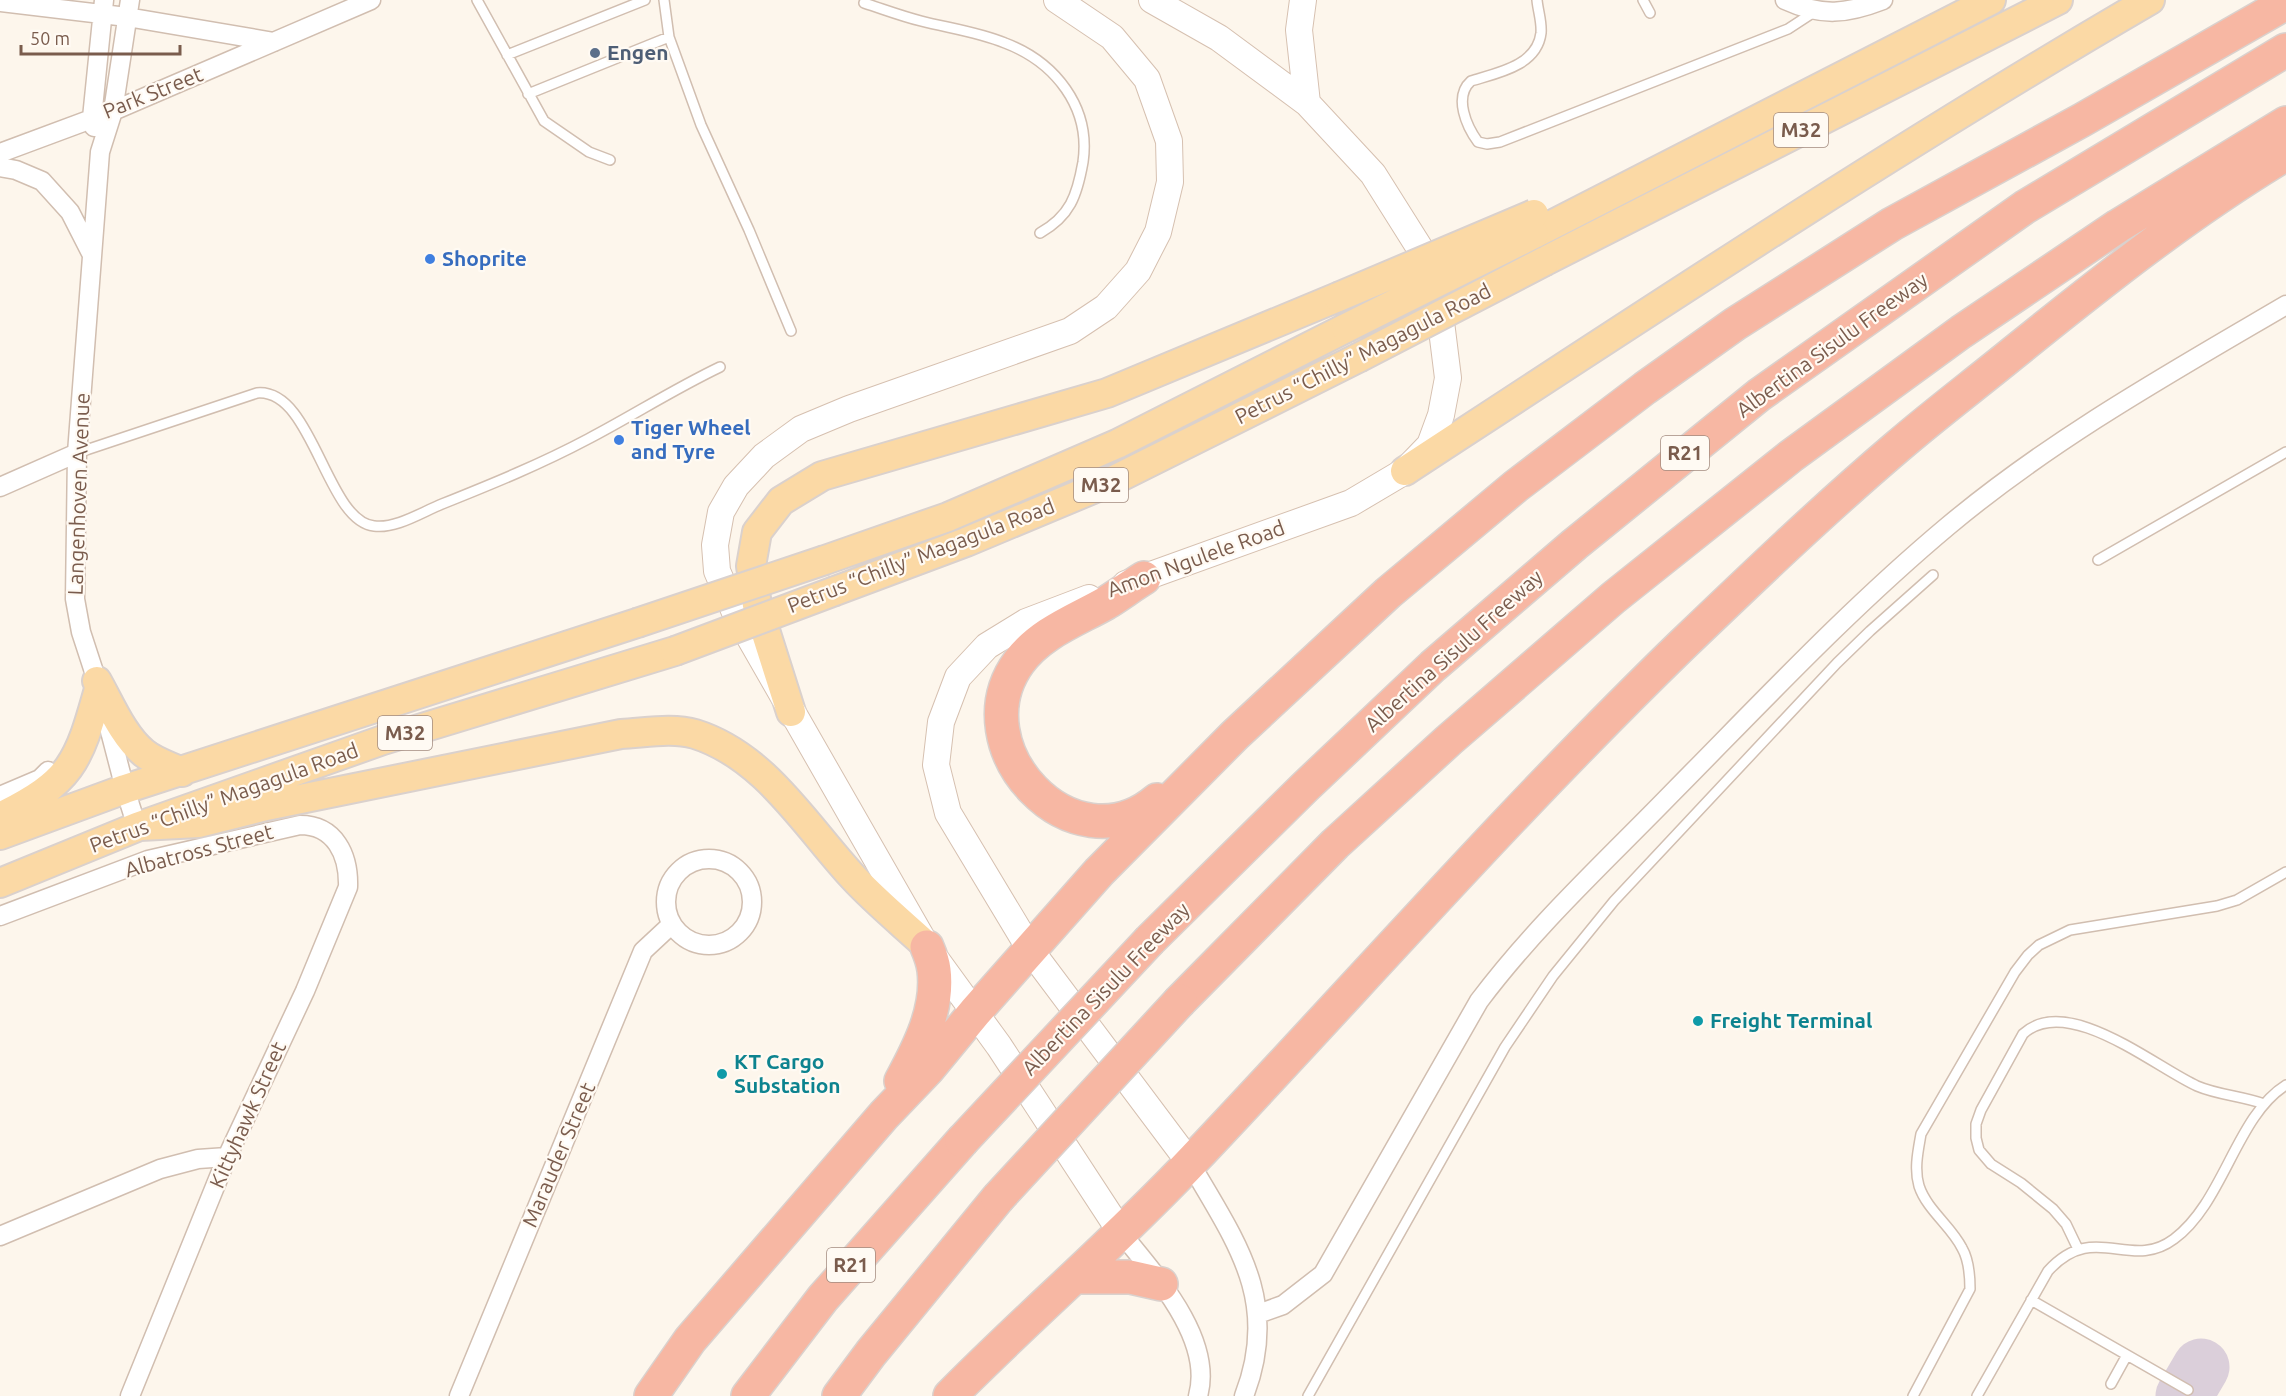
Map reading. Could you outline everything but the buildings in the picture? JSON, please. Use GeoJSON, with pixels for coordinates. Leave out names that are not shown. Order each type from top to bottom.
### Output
{"type":"FeatureCollection","features":[{"type":"Feature","properties":{"kind":"highway"},"geometry":{"type":"LineString","coordinates":[[651,1396],[690,1340],[884,1115],[928,1069],[975,1012],[1099,872],[1235,735],[1388,592],[1516,486],[1645,388],[1735,324],[1892,224],[2082,120],[2286,3]]}},
{"type":"Feature","properties":{"kind":"highway","name":"Albertina Sisulu Freeway"},"geometry":{"type":"LineString","coordinates":[[748,1396],[823,1298],[962,1141],[1150,940],[1305,787],[1433,666],[1575,544],[1759,395],[2025,207],[2286,50]]}},
{"type":"Feature","properties":{"kind":"highway"},"geometry":{"type":"LineString","coordinates":[[839,1396],[871,1353],[998,1198],[1180,1001],[1335,844],[1449,740],[1612,598],[1753,486],[1961,332],[2118,226],[2286,123]]}},
{"type":"Feature","properties":{"kind":"highway"},"geometry":{"type":"LineString","coordinates":[[950,1396],[1122,1234],[1508,822],[1679,648],[1836,500],[1900,444],[2058,317],[2187,218],[2286,154]]}},
{"type":"Feature","properties":{"kind":"highway"},"geometry":{"type":"LineString","coordinates":[[1144,578],[1106,603],[1062,626],[1035,646],[1020,661],[1007,683],[1001,707],[1002,731],[1009,754],[1019,774],[1050,803],[1067,813],[1086,820],[1103,822],[1119,820],[1151,806],[1235,735]]}},
{"type":"Feature","properties":{"kind":"highway"},"geometry":{"type":"LineString","coordinates":[[884,1115],[919,1048],[932,1006],[934,970],[927,946]]}},
{"type":"Feature","properties":{"kind":"highway"},"geometry":{"type":"LineString","coordinates":[[1074,1277],[1130,1276],[1161,1284]]}},
{"type":"Feature","properties":{"kind":"main road"},"geometry":{"type":"LineString","coordinates":[[1057,0],[1112,37],[1147,79],[1169,141],[1170,182],[1158,232],[1138,271],[1107,307],[1070,331],[849,409],[801,429],[764,456],[736,486],[721,512],[715,545],[717,571],[734,610],[927,946],[975,1012],[1122,1234]]}},
{"type":"Feature","properties":{"kind":"main road","name":"Amon Ngulele Road"},"geometry":{"type":"LineString","coordinates":[[1152,0],[1219,38],[1307,103],[1373,174],[1419,247],[1441,322],[1448,378],[1441,415],[1430,445],[1405,471],[1351,503],[1026,622],[987,646],[958,677],[941,722],[936,765],[948,813],[1031,951],[1190,1163]]}},
{"type":"Feature","properties":{"kind":"main road"},"geometry":{"type":"LineString","coordinates":[[1303,0],[1299,30],[1307,103]]}},
{"type":"Feature","properties":{"kind":"main road","name":"Petrus “Chilly” Magagula Road"},"geometry":{"type":"LineString","coordinates":[[0,835],[125,789],[825,561],[948,518],[1117,444],[1346,328],[1534,224],[1744,125],[1991,0]]}},
{"type":"Feature","properties":{"kind":"main road","name":"Petrus “Chilly” Magagula Road"},"geometry":{"type":"LineString","coordinates":[[0,884],[139,827],[383,740],[675,651],[966,542],[1112,481],[1358,358],[2058,0]]}},
{"type":"Feature","properties":{"kind":"main road"},"geometry":{"type":"LineString","coordinates":[[1405,471],[1782,226],[2018,77],[2150,0]]}},
{"type":"Feature","properties":{"kind":"main road"},"geometry":{"type":"LineString","coordinates":[[791,712],[757,604],[751,566],[757,532],[781,501],[822,476],[1107,393],[1338,297],[1534,224]]}},
{"type":"Feature","properties":{"kind":"main road"},"geometry":{"type":"LineString","coordinates":[[98,685],[133,742],[144,753],[182,772]]}},
{"type":"Feature","properties":{"kind":"main road"},"geometry":{"type":"LineString","coordinates":[[0,817],[51,788],[70,767],[84,740],[98,685]]}},
{"type":"Feature","properties":{"kind":"main road"},"geometry":{"type":"LineString","coordinates":[[139,827],[199,823],[266,806],[621,734],[672,730],[694,733],[720,745],[759,770],[854,878],[927,946]]}},
{"type":"Feature","properties":{"kind":"street","name":"Park Street"},"geometry":{"type":"LineString","coordinates":[[0,153],[113,111],[371,0]]}},
{"type":"Feature","properties":{"kind":"street"},"geometry":{"type":"LineString","coordinates":[[1786,1],[1834,14],[1859,9],[1883,0]]}},
{"type":"Feature","properties":{"kind":"street"},"geometry":{"type":"LineString","coordinates":[[0,2],[128,9],[274,42]]}},
{"type":"Feature","properties":{"kind":"street","name":"Langenhoven Avenue"},"geometry":{"type":"LineString","coordinates":[[100,152],[92,118],[103,7]]}},
{"type":"Feature","properties":{"kind":"street","name":"Langenhoven Avenue"},"geometry":{"type":"LineString","coordinates":[[128,9],[113,111],[100,152],[77,453],[75,599],[81,632],[98,685],[125,789],[139,827]]}},
{"type":"Feature","properties":{"kind":"street"},"geometry":{"type":"LineString","coordinates":[[0,167],[16,170],[42,181],[70,212],[92,255]]}},
{"type":"Feature","properties":{"kind":"street"},"geometry":{"type":"LineString","coordinates":[[1258,1314],[1283,1305],[1323,1274],[1479,1001],[1500,972],[1549,919],[1872,591],[1950,525],[2029,464],[2129,397],[2286,305]]}},
{"type":"Feature","properties":{"kind":"street"},"geometry":{"type":"LineString","coordinates":[[0,487],[77,453]]}},
{"type":"Feature","properties":{"kind":"street"},"geometry":{"type":"LineString","coordinates":[[0,796],[40,779],[64,753]]}},
{"type":"Feature","properties":{"kind":"street","name":"Albatross Street"},"geometry":{"type":"LineString","coordinates":[[0,916],[165,855],[300,825],[322,828],[331,834]]}},
{"type":"Feature","properties":{"kind":"street","name":"Kittyhawk Street"},"geometry":{"type":"LineString","coordinates":[[130,1396],[228,1158],[305,991],[348,887],[345,859],[331,834]]}},
{"type":"Feature","properties":{"kind":"street"},"geometry":{"type":"LineString","coordinates":[[701,859],[722,860],[740,871],[750,889],[752,910],[743,928],[727,941],[706,945],[686,939],[672,924],[665,904],[669,884],[682,868],[701,859]]}},
{"type":"Feature","properties":{"kind":"street","name":"Marauder Street"},"geometry":{"type":"LineString","coordinates":[[459,1396],[643,951],[672,924]]}},
{"type":"Feature","properties":{"kind":"street"},"geometry":{"type":"LineString","coordinates":[[0,1236],[160,1169],[198,1159],[228,1158]]}},
{"type":"Feature","properties":{"kind":"street"},"geometry":{"type":"LineString","coordinates":[[1190,1163],[1235,1239],[1253,1288],[1258,1314],[1257,1342],[1244,1396]]}},
{"type":"Feature","properties":{"kind":"street"},"geometry":{"type":"LineString","coordinates":[[1122,1234],[1181,1314],[1197,1352],[1202,1378],[1198,1396]]}},
{"type":"Feature","properties":{"kind":"lane"},"geometry":{"type":"LineString","coordinates":[[477,0],[544,121],[588,152],[610,160]]}},
{"type":"Feature","properties":{"kind":"lane"},"geometry":{"type":"LineString","coordinates":[[507,55],[645,0]]}},
{"type":"Feature","properties":{"kind":"lane"},"geometry":{"type":"LineString","coordinates":[[664,0],[669,38],[700,125],[749,230],[791,331]]}},
{"type":"Feature","properties":{"kind":"lane"},"geometry":{"type":"LineString","coordinates":[[1537,0],[1541,35],[1531,55],[1513,67],[1471,81],[1466,86],[1462,99],[1464,114],[1478,142],[1487,144],[1500,142],[1788,29],[1816,10]]}},
{"type":"Feature","properties":{"kind":"lane"},"geometry":{"type":"LineString","coordinates":[[1643,0],[1650,13]]}},
{"type":"Feature","properties":{"kind":"lane"},"geometry":{"type":"LineString","coordinates":[[864,3],[918,20],[1005,42],[1049,69],[1064,84],[1077,108],[1086,143],[1080,180],[1072,202],[1055,224],[1040,233]]}},
{"type":"Feature","properties":{"kind":"lane"},"geometry":{"type":"LineString","coordinates":[[528,94],[669,38]]}},
{"type":"Feature","properties":{"kind":"lane"},"geometry":{"type":"LineString","coordinates":[[77,453],[257,393],[267,392],[281,400],[296,417],[318,452],[344,504],[354,517],[364,524],[388,526],[512,476],[588,439],[647,404],[720,367]]}},
{"type":"Feature","properties":{"kind":"lane"},"geometry":{"type":"LineString","coordinates":[[2098,560],[2286,452]]}},
{"type":"Feature","properties":{"kind":"lane"},"geometry":{"type":"LineString","coordinates":[[1308,1396],[1505,1047],[1553,976],[1614,901],[1837,663],[1933,575]]}},
{"type":"Feature","properties":{"kind":"lane"},"geometry":{"type":"LineString","coordinates":[[1912,1396],[1970,1289],[1970,1272],[1963,1248],[1934,1212],[1919,1187],[1916,1161],[1921,1134],[2015,972],[2039,945],[2070,930],[2217,906],[2237,900],[2286,872]]}},
{"type":"Feature","properties":{"kind":"lane"},"geometry":{"type":"LineString","coordinates":[[2078,1249],[2066,1224],[2053,1209],[2021,1182],[1991,1164],[1979,1150],[1976,1138],[1976,1124],[1981,1110],[2023,1034],[2030,1027],[2042,1023],[2059,1022],[2097,1030],[2199,1087],[2264,1104]]}},
{"type":"Feature","properties":{"kind":"lane"},"geometry":{"type":"LineString","coordinates":[[1977,1396],[2031,1300],[2059,1259],[2078,1249],[2105,1246],[2127,1251],[2144,1251],[2157,1248],[2173,1240],[2201,1210],[2264,1104],[2286,1085]]}},
{"type":"Feature","properties":{"kind":"lane"},"geometry":{"type":"LineString","coordinates":[[2031,1300],[2188,1390]]}},
{"type":"Feature","properties":{"kind":"lane"},"geometry":{"type":"LineString","coordinates":[[2111,1384],[2127,1355]]}},
{"type":"Feature","properties":{"kind":"taxiway"},"geometry":{"type":"LineString","coordinates":[[2184,1396],[2201,1367]]}},
{"type":"Feature","properties":{"kind":"place","name":"Engen"},"geometry":{"type":"Point","coordinates":[595,53]}},
{"type":"Feature","properties":{"kind":"place","name":"Shoprite"},"geometry":{"type":"Point","coordinates":[430,259]}},
{"type":"Feature","properties":{"kind":"place","name":"Tiger Wheel and Tyre"},"geometry":{"type":"Point","coordinates":[619,440]}},
{"type":"Feature","properties":{"kind":"place","name":"Freight Terminal"},"geometry":{"type":"Point","coordinates":[1698,1021]}},
{"type":"Feature","properties":{"kind":"place","name":"KT Cargo Substation"},"geometry":{"type":"Point","coordinates":[722,1074]}}]}
